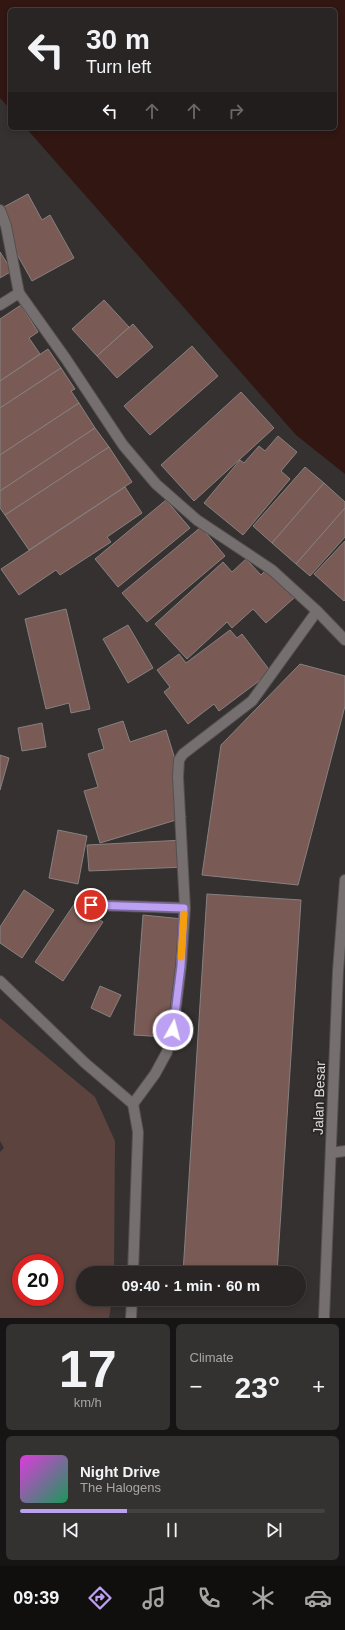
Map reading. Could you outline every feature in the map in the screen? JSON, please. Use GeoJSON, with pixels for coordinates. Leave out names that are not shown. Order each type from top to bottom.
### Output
{"type":"FeatureCollection","features":[{"type":"Feature","properties":{"kind":"street"},"geometry":{"type":"LineString","coordinates":[[0,210],[6,226],[19,293],[66,359],[123,445],[156,484],[197,520],[272,570],[317,611],[345,640]]}},
{"type":"Feature","properties":{"kind":"street"},"geometry":{"type":"LineString","coordinates":[[0,305],[19,293]]}},
{"type":"Feature","properties":{"kind":"street"},"geometry":{"type":"LineString","coordinates":[[133,1104],[155,1074],[167,1052],[173,1030],[181,966],[184,908],[178,777],[179,760],[189,748],[252,702],[317,611]]}},
{"type":"Feature","properties":{"kind":"street","name":"Jalan Besar"},"geometry":{"type":"LineString","coordinates":[[324,1318],[338,971],[345,880]]}},
{"type":"Feature","properties":{"kind":"street"},"geometry":{"type":"LineString","coordinates":[[91,905],[184,908]]}},
{"type":"Feature","properties":{"kind":"street"},"geometry":{"type":"LineString","coordinates":[[0,980],[84,1063],[133,1104],[138,1132],[133,1266]]}},
{"type":"Feature","properties":{"kind":"street"},"geometry":{"type":"LineString","coordinates":[[331,1153],[345,1152]]}},
{"type":"Feature","properties":{"kind":"street"},"geometry":{"type":"LineString","coordinates":[[131,1318],[132,1306]]}},
{"type":"Feature","properties":{"kind":"shaded area"},"geometry":{"type":"Polygon","coordinates":[[[0,0],[345,0],[345,474],[296,435],[28,130],[337,130],[337,8],[8,8],[8,107],[0,98],[0,0]]]}},
{"type":"Feature","properties":{"kind":"shaded area"},"geometry":{"type":"Polygon","coordinates":[[[0,1018],[95,1097],[115,1141],[114,1266],[76,1266],[76,1306],[111,1306],[109,1318],[0,1318],[0,1152],[4,1148],[0,1141],[0,1018]]]}},
{"type":"Feature","properties":{"kind":"building"},"geometry":{"type":"Polygon","coordinates":[[[28,194],[42,220],[50,215],[74,258],[32,281],[8,238],[0,209],[28,194]]]}},
{"type":"Feature","properties":{"kind":"building"},"geometry":{"type":"Polygon","coordinates":[[[0,252],[12,271],[0,278],[0,252]]]}},
{"type":"Feature","properties":{"kind":"building"},"geometry":{"type":"Polygon","coordinates":[[[104,300],[129,327],[97,356],[72,329],[104,300]]]}},
{"type":"Feature","properties":{"kind":"building"},"geometry":{"type":"Polygon","coordinates":[[[21,305],[38,332],[29,338],[40,354],[0,381],[0,319],[21,305]]]}},
{"type":"Feature","properties":{"kind":"building"},"geometry":{"type":"Polygon","coordinates":[[[133,324],[153,347],[117,378],[97,356],[133,324]]]}},
{"type":"Feature","properties":{"kind":"building"},"geometry":{"type":"Polygon","coordinates":[[[192,346],[218,376],[150,435],[124,406],[192,346]]]}},
{"type":"Feature","properties":{"kind":"building"},"geometry":{"type":"Polygon","coordinates":[[[48,349],[61,368],[0,408],[0,381],[48,349]]]}},
{"type":"Feature","properties":{"kind":"building"},"geometry":{"type":"Polygon","coordinates":[[[61,368],[75,389],[71,391],[79,403],[0,455],[0,408],[61,368]]]}},
{"type":"Feature","properties":{"kind":"building"},"geometry":{"type":"Polygon","coordinates":[[[241,392],[274,428],[194,501],[161,465],[241,392]]]}},
{"type":"Feature","properties":{"kind":"building"},"geometry":{"type":"Polygon","coordinates":[[[79,403],[95,428],[0,491],[0,455],[79,403]]]}},
{"type":"Feature","properties":{"kind":"building"},"geometry":{"type":"Polygon","coordinates":[[[95,428],[109,447],[5,515],[0,508],[0,491],[95,428]]]}},
{"type":"Feature","properties":{"kind":"building"},"geometry":{"type":"Polygon","coordinates":[[[278,436],[297,452],[281,471],[290,479],[243,535],[204,503],[240,460],[244,463],[259,446],[265,451],[278,436]]]}},
{"type":"Feature","properties":{"kind":"building"},"geometry":{"type":"Polygon","coordinates":[[[109,447],[132,482],[29,550],[5,515],[109,447]]]}},
{"type":"Feature","properties":{"kind":"building"},"geometry":{"type":"Polygon","coordinates":[[[305,467],[324,483],[272,543],[253,526],[305,467]]]}},
{"type":"Feature","properties":{"kind":"building"},"geometry":{"type":"Polygon","coordinates":[[[324,483],[345,502],[345,508],[296,564],[272,543],[324,483]]]}},
{"type":"Feature","properties":{"kind":"building"},"geometry":{"type":"Polygon","coordinates":[[[125,487],[142,513],[107,537],[111,542],[60,575],[56,570],[19,595],[1,569],[125,487]]]}},
{"type":"Feature","properties":{"kind":"building"},"geometry":{"type":"Polygon","coordinates":[[[166,500],[190,528],[118,587],[95,559],[166,500]]]}},
{"type":"Feature","properties":{"kind":"building"},"geometry":{"type":"Polygon","coordinates":[[[345,508],[345,537],[310,576],[296,564],[345,508]]]}},
{"type":"Feature","properties":{"kind":"building"},"geometry":{"type":"Polygon","coordinates":[[[201,527],[225,556],[147,622],[122,593],[201,527]]]}},
{"type":"Feature","properties":{"kind":"building"},"geometry":{"type":"Polygon","coordinates":[[[345,541],[345,600],[344,601],[314,574],[345,541]]]}},
{"type":"Feature","properties":{"kind":"building"},"geometry":{"type":"Polygon","coordinates":[[[246,559],[261,575],[267,569],[294,598],[266,623],[253,609],[232,628],[227,622],[187,659],[155,624],[223,562],[232,572],[246,559]]]}},
{"type":"Feature","properties":{"kind":"building"},"geometry":{"type":"Polygon","coordinates":[[[66,609],[90,709],[71,713],[69,703],[46,709],[25,619],[66,609]]]}},
{"type":"Feature","properties":{"kind":"building"},"geometry":{"type":"Polygon","coordinates":[[[128,625],[153,668],[128,683],[103,639],[128,625]]]}},
{"type":"Feature","properties":{"kind":"building"},"geometry":{"type":"Polygon","coordinates":[[[230,630],[237,638],[242,634],[271,672],[219,711],[214,704],[188,724],[164,692],[170,687],[157,670],[179,654],[186,663],[230,630]]]}},
{"type":"Feature","properties":{"kind":"building"},"geometry":{"type":"Polygon","coordinates":[[[300,664],[345,676],[345,706],[298,885],[202,875],[221,745],[300,664]]]}},
{"type":"Feature","properties":{"kind":"building"},"geometry":{"type":"Polygon","coordinates":[[[123,721],[130,742],[166,730],[182,782],[176,784],[186,817],[100,843],[84,791],[98,787],[88,754],[104,749],[98,729],[123,721]]]}},
{"type":"Feature","properties":{"kind":"building"},"geometry":{"type":"Polygon","coordinates":[[[42,723],[46,747],[22,751],[18,728],[42,723]]]}},
{"type":"Feature","properties":{"kind":"building"},"geometry":{"type":"Polygon","coordinates":[[[0,755],[9,758],[0,790],[0,755]]]}},
{"type":"Feature","properties":{"kind":"building"},"geometry":{"type":"Polygon","coordinates":[[[58,830],[87,836],[78,884],[49,878],[58,830]]]}},
{"type":"Feature","properties":{"kind":"building"},"geometry":{"type":"Polygon","coordinates":[[[184,840],[185,867],[89,871],[87,845],[184,840]]]}},
{"type":"Feature","properties":{"kind":"building"},"geometry":{"type":"Polygon","coordinates":[[[24,890],[54,910],[22,958],[0,943],[0,927],[24,890]]]}},
{"type":"Feature","properties":{"kind":"building"},"geometry":{"type":"Polygon","coordinates":[[[207,894],[301,900],[277,1266],[183,1266],[207,894]]]}},
{"type":"Feature","properties":{"kind":"building"},"geometry":{"type":"Polygon","coordinates":[[[75,903],[103,922],[63,981],[35,962],[75,903]]]}},
{"type":"Feature","properties":{"kind":"building"},"geometry":{"type":"Polygon","coordinates":[[[143,915],[183,919],[174,1027],[166,1027],[165,1037],[134,1035],[143,915]]]}},
{"type":"Feature","properties":{"kind":"building"},"geometry":{"type":"Polygon","coordinates":[[[100,986],[121,995],[110,1017],[91,1008],[100,986]]]}},
{"type":"Feature","properties":{"kind":"slow traffic"},"geometry":{"type":"LineString","coordinates":[[181,957],[184,914]]}},
{"type":"Feature","properties":{"kind":"route"},"geometry":{"type":"LineString","coordinates":[[91,905],[184,908],[181,966],[173,1030]]}}]}
